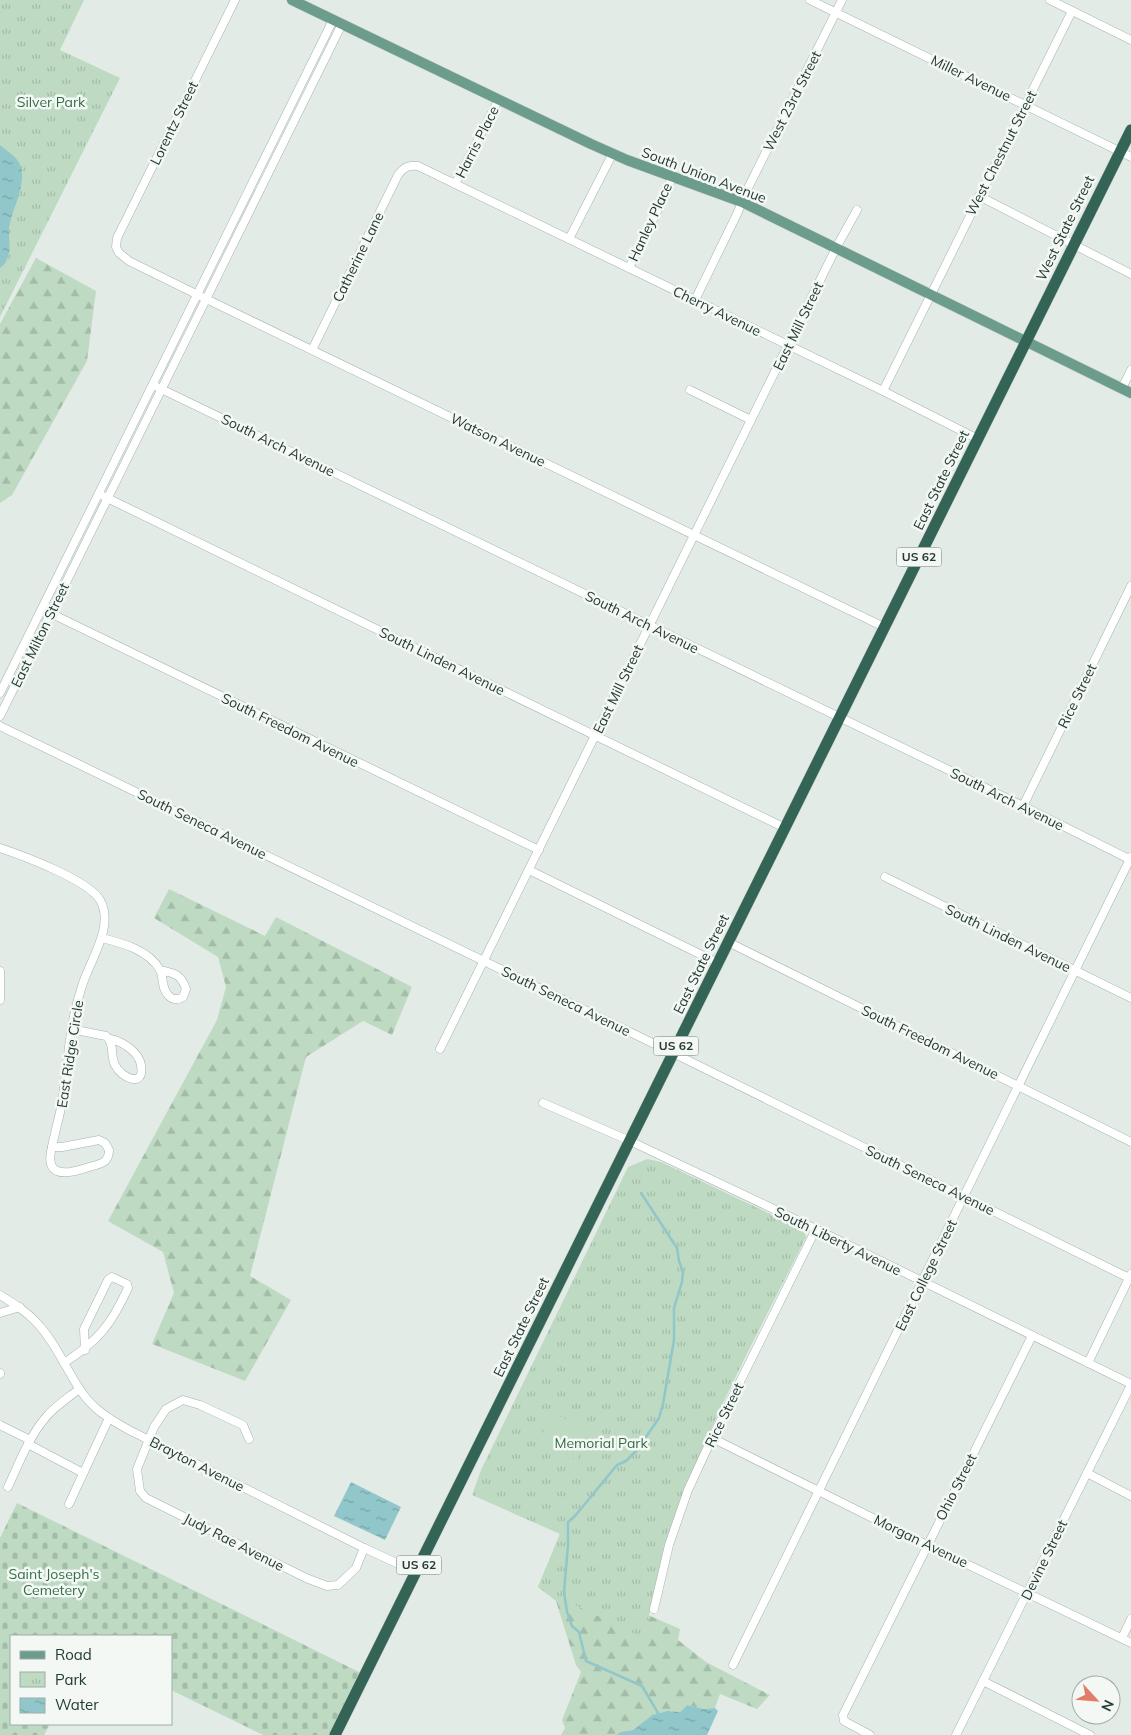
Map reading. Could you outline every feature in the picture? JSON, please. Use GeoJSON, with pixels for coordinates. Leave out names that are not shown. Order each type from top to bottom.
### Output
{"type":"FeatureCollection","features":[{"type":"Feature","properties":{"kind":"highway","name":"West State Street"},"geometry":{"type":"LineString","coordinates":[[1026,340],[1131,130]]}},
{"type":"Feature","properties":{"kind":"highway","name":"East State Street"},"geometry":{"type":"LineString","coordinates":[[335,1735],[1026,340]]}},
{"type":"Feature","properties":{"kind":"main road","name":"South Union Avenue"},"geometry":{"type":"LineString","coordinates":[[292,0],[613,154],[742,202],[1026,340],[1126,391]]}},
{"type":"Feature","properties":{"kind":"street","name":"Lorentz Street"},"geometry":{"type":"LineString","coordinates":[[116,247],[117,238],[235,0]]}},
{"type":"Feature","properties":{"kind":"street","name":"Miller Avenue"},"geometry":{"type":"LineString","coordinates":[[810,0],[1131,157]]}},
{"type":"Feature","properties":{"kind":"street","name":"West 23rd Street"},"geometry":{"type":"LineString","coordinates":[[695,300],[842,0]]}},
{"type":"Feature","properties":{"kind":"street"},"geometry":{"type":"LineString","coordinates":[[1050,0],[1131,40]]}},
{"type":"Feature","properties":{"kind":"street","name":"West Chestnut Street"},"geometry":{"type":"LineString","coordinates":[[883,391],[1072,11]]}},
{"type":"Feature","properties":{"kind":"street","name":"East Milton Street"},"geometry":{"type":"LineString","coordinates":[[0,693],[302,82],[338,22]]}},
{"type":"Feature","properties":{"kind":"street","name":"East Milton Street"},"geometry":{"type":"LineString","coordinates":[[0,716],[312,87],[338,22]]}},
{"type":"Feature","properties":{"kind":"street"},"geometry":{"type":"LineString","coordinates":[[302,82],[312,87]]}},
{"type":"Feature","properties":{"kind":"street","name":"Harris Place"},"geometry":{"type":"LineString","coordinates":[[455,184],[499,99]]}},
{"type":"Feature","properties":{"kind":"street"},"geometry":{"type":"LineString","coordinates":[[276,135],[286,139]]}},
{"type":"Feature","properties":{"kind":"street"},"geometry":{"type":"LineString","coordinates":[[569,239],[613,154]]}},
{"type":"Feature","properties":{"kind":"street","name":"Cherry Avenue"},"geometry":{"type":"LineString","coordinates":[[406,166],[418,166],[883,391],[978,440]]}},
{"type":"Feature","properties":{"kind":"street","name":"Catherine Lane"},"geometry":{"type":"LineString","coordinates":[[312,350],[398,175],[406,166]]}},
{"type":"Feature","properties":{"kind":"street","name":"Hanley Place"},"geometry":{"type":"LineString","coordinates":[[629,268],[668,189],[672,176]]}},
{"type":"Feature","properties":{"kind":"street"},"geometry":{"type":"LineString","coordinates":[[251,187],[259,192]]}},
{"type":"Feature","properties":{"kind":"street"},"geometry":{"type":"LineString","coordinates":[[979,196],[1131,274]]}},
{"type":"Feature","properties":{"kind":"street","name":"East Mill Street"},"geometry":{"type":"LineString","coordinates":[[440,1049],[836,248],[857,210]]}},
{"type":"Feature","properties":{"kind":"street"},"geometry":{"type":"LineString","coordinates":[[225,239],[234,244]]}},
{"type":"Feature","properties":{"kind":"street","name":"Watson Avenue"},"geometry":{"type":"LineString","coordinates":[[116,247],[119,253],[129,261],[884,628]]}},
{"type":"Feature","properties":{"kind":"street"},"geometry":{"type":"LineString","coordinates":[[176,338],[185,342]]}},
{"type":"Feature","properties":{"kind":"street"},"geometry":{"type":"LineString","coordinates":[[1126,391],[1131,370]]}},
{"type":"Feature","properties":{"kind":"street","name":"South Arch Avenue"},"geometry":{"type":"LineString","coordinates":[[153,385],[1131,859]]}},
{"type":"Feature","properties":{"kind":"street"},"geometry":{"type":"LineString","coordinates":[[690,390],[751,420]]}},
{"type":"Feature","properties":{"kind":"street"},"geometry":{"type":"LineString","coordinates":[[130,432],[138,436]]}},
{"type":"Feature","properties":{"kind":"street","name":"South Linden Avenue"},"geometry":{"type":"LineString","coordinates":[[98,494],[785,828]]}},
{"type":"Feature","properties":{"kind":"street"},"geometry":{"type":"LineString","coordinates":[[71,550],[80,554]]}},
{"type":"Feature","properties":{"kind":"street","name":"Rice Street"},"geometry":{"type":"LineString","coordinates":[[1023,806],[1131,586]]}},
{"type":"Feature","properties":{"kind":"street","name":"South Freedom Avenue"},"geometry":{"type":"LineString","coordinates":[[42,608],[539,850]]}},
{"type":"Feature","properties":{"kind":"street","name":"South Seneca Avenue"},"geometry":{"type":"LineString","coordinates":[[0,726],[1130,1277]]}},
{"type":"Feature","properties":{"kind":"street","name":"East Ridge Circle"},"geometry":{"type":"LineString","coordinates":[[0,848],[37,861],[92,891],[101,903],[105,914],[102,938],[82,986],[71,1029],[62,1101],[49,1156],[51,1165],[56,1171],[67,1174],[104,1162],[110,1150],[105,1143],[99,1140],[52,1147]]}},
{"type":"Feature","properties":{"kind":"street","name":"East College Street"},"geometry":{"type":"LineString","coordinates":[[733,1665],[1131,859]]}},
{"type":"Feature","properties":{"kind":"street"},"geometry":{"type":"LineString","coordinates":[[529,870],[718,963]]}},
{"type":"Feature","properties":{"kind":"street","name":"South Linden Avenue"},"geometry":{"type":"LineString","coordinates":[[885,877],[1131,998]]}},
{"type":"Feature","properties":{"kind":"street"},"geometry":{"type":"LineString","coordinates":[[102,938],[132,947],[143,954],[160,970]]}},
{"type":"Feature","properties":{"kind":"street","name":"South Freedom Avenue"},"geometry":{"type":"LineString","coordinates":[[728,942],[1131,1142]]}},
{"type":"Feature","properties":{"kind":"street"},"geometry":{"type":"LineString","coordinates":[[0,971],[0,1000]]}},
{"type":"Feature","properties":{"kind":"street"},"geometry":{"type":"LineString","coordinates":[[71,1029],[102,1035],[127,1047],[138,1057],[142,1068],[138,1078],[128,1079],[119,1072],[114,1063],[110,1039]]}},
{"type":"Feature","properties":{"kind":"street","name":"South Liberty Avenue"},"geometry":{"type":"LineString","coordinates":[[543,1103],[630,1141],[816,1229],[1131,1385]]}},
{"type":"Feature","properties":{"kind":"street","name":"Rice Street"},"geometry":{"type":"LineString","coordinates":[[654,1609],[676,1522],[688,1490],[816,1229]]}},
{"type":"Feature","properties":{"kind":"street"},"geometry":{"type":"LineString","coordinates":[[64,1363],[85,1350],[107,1327],[118,1310],[128,1288],[127,1284],[112,1277],[108,1280],[84,1329],[85,1350]]}},
{"type":"Feature","properties":{"kind":"street"},"geometry":{"type":"LineString","coordinates":[[1088,1363],[1130,1277]]}},
{"type":"Feature","properties":{"kind":"street","name":"Brayton Avenue"},"geometry":{"type":"LineString","coordinates":[[0,1295],[20,1307],[44,1331],[79,1389],[92,1405],[108,1418],[364,1548],[416,1572]]}},
{"type":"Feature","properties":{"kind":"street"},"geometry":{"type":"LineString","coordinates":[[0,1313],[20,1307]]}},
{"type":"Feature","properties":{"kind":"street","name":"Ohio Street"},"geometry":{"type":"LineString","coordinates":[[870,1735],[843,1720],[843,1715],[1032,1336]]}},
{"type":"Feature","properties":{"kind":"street","name":"Devine Street"},"geometry":{"type":"LineString","coordinates":[[956,1735],[1131,1385]]}},
{"type":"Feature","properties":{"kind":"street"},"geometry":{"type":"LineString","coordinates":[[8,1487],[39,1426],[54,1409],[79,1389]]}},
{"type":"Feature","properties":{"kind":"street","name":"Judy Rae Avenue"},"geometry":{"type":"LineString","coordinates":[[249,1439],[243,1425],[200,1405],[182,1400],[166,1409],[154,1427],[137,1469],[140,1491],[146,1498],[297,1574],[327,1586],[338,1585],[356,1568],[364,1548]]}},
{"type":"Feature","properties":{"kind":"street"},"geometry":{"type":"LineString","coordinates":[[69,1504],[108,1418]]}},
{"type":"Feature","properties":{"kind":"street"},"geometry":{"type":"LineString","coordinates":[[0,1425],[84,1473]]}},
{"type":"Feature","properties":{"kind":"street","name":"Morgan Avenue"},"geometry":{"type":"LineString","coordinates":[[712,1438],[1131,1643]]}},
{"type":"Feature","properties":{"kind":"street"},"geometry":{"type":"LineString","coordinates":[[1087,1473],[1131,1496]]}},
{"type":"Feature","properties":{"kind":"street"},"geometry":{"type":"LineString","coordinates":[[1122,1638],[1131,1619]]}},
{"type":"Feature","properties":{"kind":"street"},"geometry":{"type":"LineString","coordinates":[[983,1682],[1090,1735]]}},
{"type":"Feature","properties":{"kind":"green space","name":"Silver Park"},"geometry":{"type":"Polygon","coordinates":[[[0,0],[84,0],[60,50],[120,78],[0,317],[0,0]]]}},
{"type":"Feature","properties":{"kind":"green space"},"geometry":{"type":"Polygon","coordinates":[[[36,258],[96,291],[87,361],[12,495],[0,503],[0,324],[36,258]]]}},
{"type":"Feature","properties":{"kind":"green space"},"geometry":{"type":"Polygon","coordinates":[[[169,889],[265,936],[276,917],[412,987],[392,1035],[363,1021],[306,1057],[250,1276],[291,1300],[245,1381],[152,1344],[174,1293],[163,1252],[108,1221],[217,1020],[226,987],[218,957],[154,918],[169,889]]]}},
{"type":"Feature","properties":{"kind":"green space","name":"Memorial Park"},"geometry":{"type":"Polygon","coordinates":[[[647,1159],[661,1162],[804,1230],[806,1237],[733,1383],[689,1482],[670,1533],[656,1585],[645,1639],[538,1587],[560,1534],[472,1495],[481,1470],[628,1167],[647,1159]]]}},
{"type":"Feature","properties":{"kind":"green space"},"geometry":{"type":"Polygon","coordinates":[[[554,1413],[591,1433],[577,1460],[539,1440],[554,1413]]]}},
{"type":"Feature","properties":{"kind":"green space","name":"Saint Joseph's Cemetery"},"geometry":{"type":"Polygon","coordinates":[[[17,1503],[361,1673],[331,1735],[263,1735],[172,1690],[172,1635],[10,1635],[10,1725],[49,1725],[44,1735],[0,1735],[0,1538],[17,1503]]]}},
{"type":"Feature","properties":{"kind":"green space"},"geometry":{"type":"Polygon","coordinates":[[[560,1534],[639,1611],[680,1629],[678,1640],[706,1662],[770,1695],[757,1709],[720,1694],[715,1708],[704,1709],[687,1705],[680,1712],[667,1711],[652,1715],[633,1730],[616,1735],[561,1735],[565,1728],[562,1720],[581,1672],[576,1665],[556,1601],[538,1587],[560,1534]]]}},
{"type":"Feature","properties":{"kind":"water"},"geometry":{"type":"Polygon","coordinates":[[[0,145],[18,160],[21,167],[22,183],[9,228],[10,247],[8,255],[5,263],[0,268],[0,145]]]}},
{"type":"Feature","properties":{"kind":"water"},"geometry":{"type":"Polygon","coordinates":[[[351,1482],[401,1507],[385,1540],[334,1516],[351,1482]]]}},
{"type":"Feature","properties":{"kind":"water"},"geometry":{"type":"Polygon","coordinates":[[[687,1705],[704,1709],[715,1708],[718,1711],[707,1735],[616,1735],[633,1730],[652,1715],[667,1711],[680,1712],[687,1705]]]}},
{"type":"Feature","properties":{"kind":"waterway"},"geometry":{"type":"LineString","coordinates":[[641,1193],[677,1248],[683,1272],[674,1308],[674,1340],[663,1404],[659,1418],[637,1450],[626,1461],[617,1465],[568,1522],[564,1592],[567,1612],[572,1626],[579,1632],[586,1661],[642,1686],[658,1713],[657,1716]]}}]}
